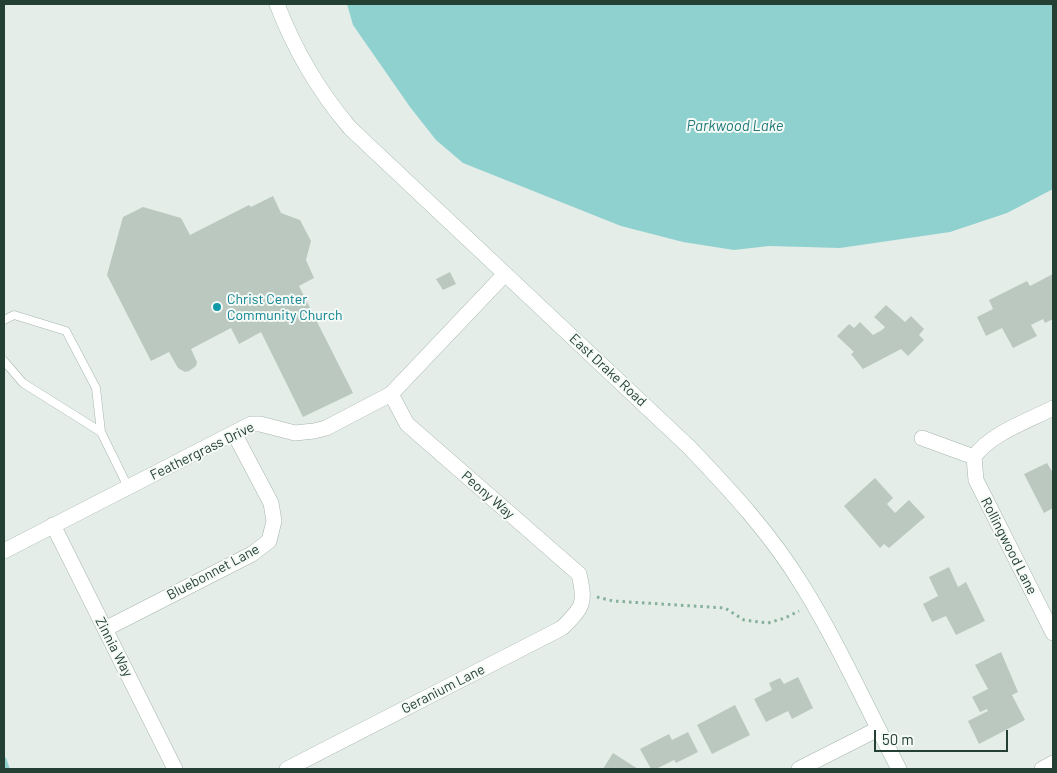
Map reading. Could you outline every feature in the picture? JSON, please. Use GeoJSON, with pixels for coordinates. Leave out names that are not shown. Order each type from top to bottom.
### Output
{"type":"FeatureCollection","features":[{"type":"Feature","properties":{"kind":"street","name":"East Drake Road"},"geometry":{"type":"LineString","coordinates":[[277,4],[309,73],[335,110],[357,134],[689,447],[728,488],[767,535],[813,604],[899,769]]}},
{"type":"Feature","properties":{"kind":"street","name":"Feathergrass Drive"},"geometry":{"type":"LineString","coordinates":[[4,551],[252,424],[295,432],[314,432],[391,394],[506,274]]}},
{"type":"Feature","properties":{"kind":"street","name":"Peony Way"},"geometry":{"type":"LineString","coordinates":[[391,394],[407,424],[579,574],[584,595]]}},
{"type":"Feature","properties":{"kind":"street"},"geometry":{"type":"LineString","coordinates":[[922,438],[974,456],[991,440],[1053,408]]}},
{"type":"Feature","properties":{"kind":"street","name":"Bluebonnet Lane"},"geometry":{"type":"LineString","coordinates":[[105,629],[252,554],[269,541],[274,522],[270,503],[234,433]]}},
{"type":"Feature","properties":{"kind":"street","name":"Rollingwood Lane"},"geometry":{"type":"LineString","coordinates":[[974,456],[976,480],[1053,633]]}},
{"type":"Feature","properties":{"kind":"street","name":"Zinnia Way"},"geometry":{"type":"LineString","coordinates":[[53,525],[175,769]]}},
{"type":"Feature","properties":{"kind":"street","name":"Geranium Lane"},"geometry":{"type":"LineString","coordinates":[[287,769],[562,628],[579,612],[584,595]]}},
{"type":"Feature","properties":{"kind":"street"},"geometry":{"type":"LineString","coordinates":[[799,769],[878,729]]}},
{"type":"Feature","properties":{"kind":"street"},"geometry":{"type":"LineString","coordinates":[[1042,769],[1053,764]]}},
{"type":"Feature","properties":{"kind":"lane"},"geometry":{"type":"LineString","coordinates":[[4,320],[14,315],[66,331],[96,388],[101,432],[128,487]]}},
{"type":"Feature","properties":{"kind":"lane"},"geometry":{"type":"LineString","coordinates":[[4,361],[23,383],[101,432]]}},
{"type":"Feature","properties":{"kind":"path"},"geometry":{"type":"LineString","coordinates":[[584,595],[613,601],[725,608],[744,620],[768,623],[786,618],[813,604]]}},
{"type":"Feature","properties":{"kind":"water","name":"Parkwood Lake"},"geometry":{"type":"Polygon","coordinates":[[[347,4],[1053,4],[1053,189],[1007,213],[950,232],[840,248],[769,246],[734,250],[683,242],[621,226],[463,163],[436,140],[410,107],[353,25],[347,4]]]}},
{"type":"Feature","properties":{"kind":"building","name":"Christ Center Community Church"},"geometry":{"type":"Polygon","coordinates":[[[273,196],[281,213],[300,220],[311,241],[306,260],[314,278],[299,286],[353,393],[303,417],[261,332],[239,344],[231,328],[191,349],[197,362],[196,366],[189,371],[185,372],[178,368],[169,352],[151,361],[107,275],[123,217],[143,207],[181,218],[190,235],[249,205],[251,207],[273,196]]]}},
{"type":"Feature","properties":{"kind":"building"},"geometry":{"type":"Polygon","coordinates":[[[450,272],[456,284],[443,290],[436,279],[450,272]]]}},
{"type":"Feature","properties":{"kind":"building"},"geometry":{"type":"Polygon","coordinates":[[[1053,274],[1053,319],[1045,323],[1043,319],[1031,325],[1037,336],[1013,348],[1002,328],[986,336],[977,317],[993,309],[989,300],[1027,281],[1030,286],[1053,274]]]}},
{"type":"Feature","properties":{"kind":"building"},"geometry":{"type":"Polygon","coordinates":[[[886,305],[905,322],[911,316],[924,329],[919,335],[924,340],[908,356],[901,349],[863,369],[851,354],[854,352],[837,336],[849,324],[854,328],[860,322],[873,335],[882,330],[885,327],[874,317],[886,305]]]}},
{"type":"Feature","properties":{"kind":"building"},"geometry":{"type":"Polygon","coordinates":[[[1047,463],[1053,473],[1053,508],[1044,513],[1024,474],[1047,463]]]}},
{"type":"Feature","properties":{"kind":"building"},"geometry":{"type":"Polygon","coordinates":[[[875,478],[893,498],[887,504],[895,513],[909,500],[925,517],[889,548],[884,544],[880,548],[844,506],[875,478]]]}},
{"type":"Feature","properties":{"kind":"building"},"geometry":{"type":"Polygon","coordinates":[[[949,567],[958,587],[966,582],[985,621],[956,635],[946,616],[932,622],[923,604],[938,596],[929,577],[949,567]]]}},
{"type":"Feature","properties":{"kind":"building"},"geometry":{"type":"Polygon","coordinates":[[[1001,652],[1018,692],[1012,695],[1025,720],[979,744],[968,721],[988,711],[987,709],[980,712],[972,697],[988,689],[975,665],[1001,652]]]}},
{"type":"Feature","properties":{"kind":"building"},"geometry":{"type":"Polygon","coordinates":[[[798,677],[813,708],[792,719],[788,711],[766,722],[754,699],[772,690],[769,683],[780,678],[784,684],[798,677]]]}},
{"type":"Feature","properties":{"kind":"building"},"geometry":{"type":"Polygon","coordinates":[[[735,705],[750,735],[712,754],[697,725],[735,705]]]}},
{"type":"Feature","properties":{"kind":"building"},"geometry":{"type":"Polygon","coordinates":[[[688,732],[698,752],[676,763],[674,760],[656,769],[651,769],[640,749],[669,734],[672,740],[688,732]]]}},
{"type":"Feature","properties":{"kind":"building"},"geometry":{"type":"Polygon","coordinates":[[[613,753],[638,769],[603,769],[613,753]]]}},
{"type":"Feature","properties":{"kind":"waterway"},"geometry":{"type":"LineString","coordinates":[[4,760],[7,769]]}},
{"type":"Feature","properties":{"kind":"place","name":"Christ Center Community Church"},"geometry":{"type":"Point","coordinates":[217,307]}}]}
